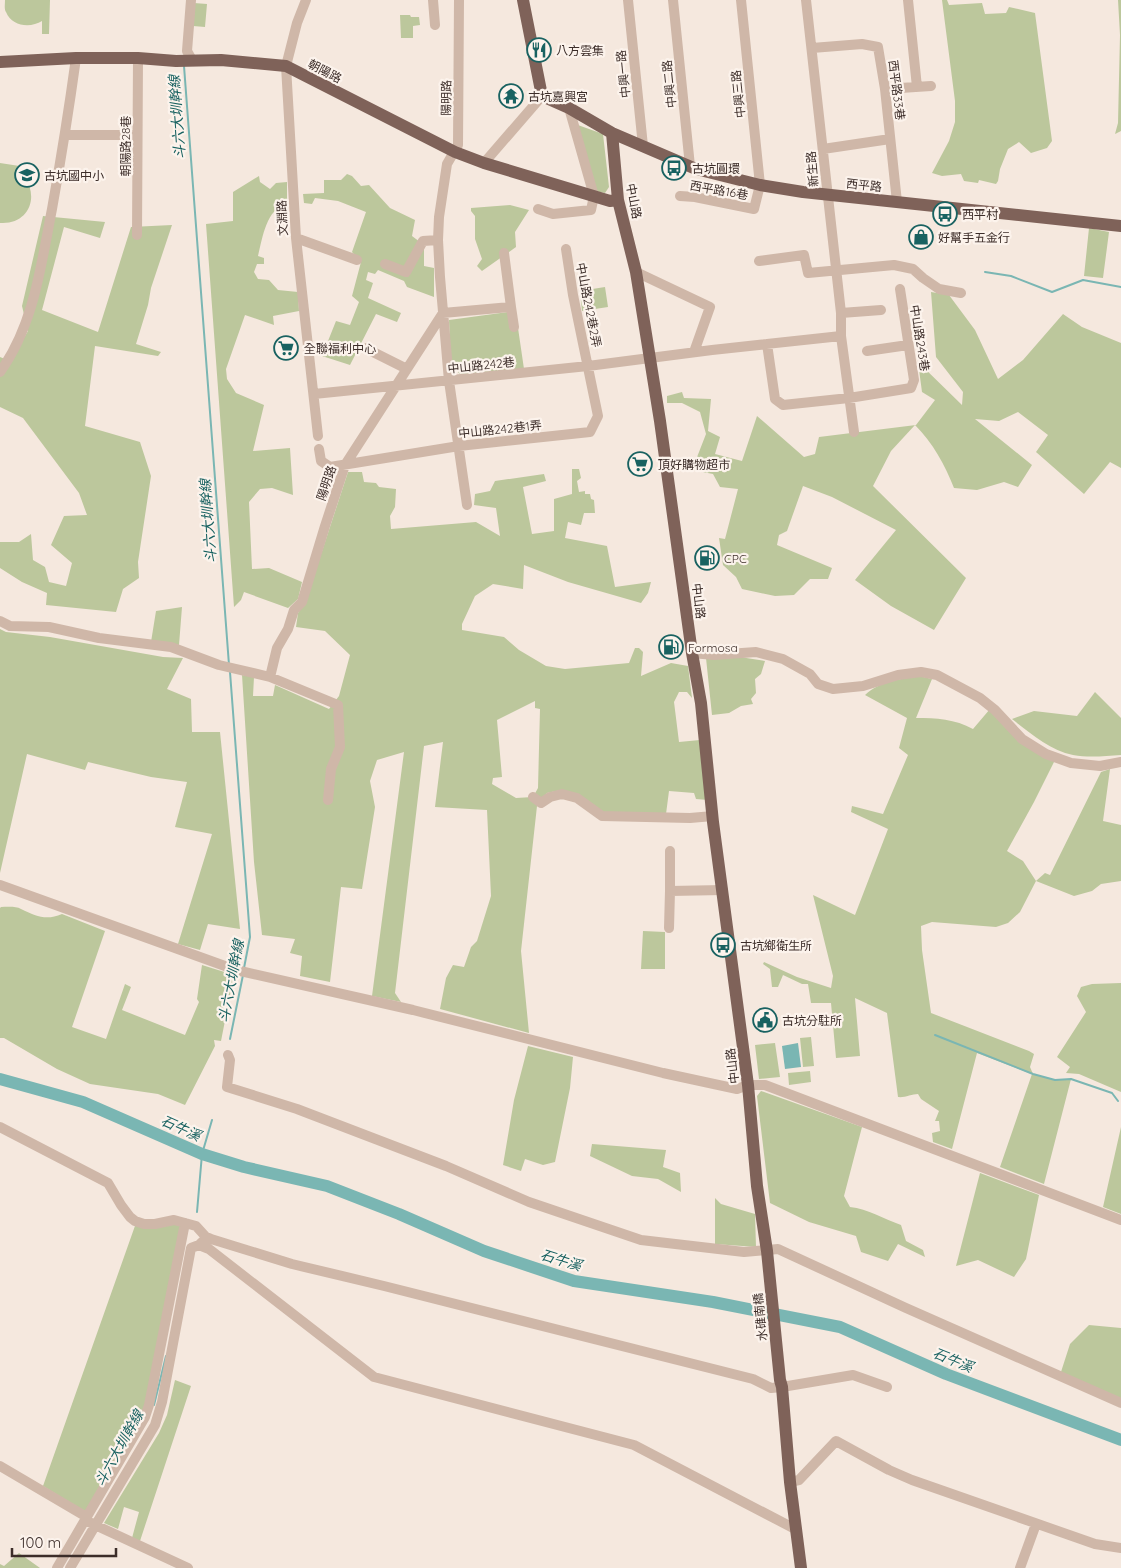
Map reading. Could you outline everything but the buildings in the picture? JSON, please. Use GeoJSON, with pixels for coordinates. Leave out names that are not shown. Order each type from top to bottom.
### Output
{"type":"FeatureCollection","features":[{"type":"Feature","properties":{"kind":"main road"},"geometry":{"type":"LineString","coordinates":[[523,0],[542,96],[569,108],[612,133]]}},
{"type":"Feature","properties":{"kind":"main road","name":"朝陽路"},"geometry":{"type":"LineString","coordinates":[[0,62],[76,58],[138,58],[176,61],[221,60],[286,66],[455,152],[484,163],[610,201],[618,200]]}},
{"type":"Feature","properties":{"kind":"main road","name":"西平路"},"geometry":{"type":"LineString","coordinates":[[612,133],[690,166],[760,185],[827,195],[1121,226]]}},
{"type":"Feature","properties":{"kind":"main road","name":"中山路"},"geometry":{"type":"LineString","coordinates":[[612,133],[618,200],[636,272],[660,421],[692,653],[701,703],[713,816],[748,1085],[757,1186],[767,1251]]}},
{"type":"Feature","properties":{"kind":"main road","name":"水碓南橋"},"geometry":{"type":"LineString","coordinates":[[767,1251],[790,1482],[801,1568]]}},
{"type":"Feature","properties":{"kind":"street"},"geometry":{"type":"LineString","coordinates":[[191,0],[187,51],[192,60]]}},
{"type":"Feature","properties":{"kind":"street","name":"文淵路"},"geometry":{"type":"LineString","coordinates":[[306,0],[297,23],[286,66],[296,238],[318,436]]}},
{"type":"Feature","properties":{"kind":"street"},"geometry":{"type":"LineString","coordinates":[[434,0],[435,25]]}},
{"type":"Feature","properties":{"kind":"street","name":"陽明路"},"geometry":{"type":"LineString","coordinates":[[459,0],[458,145],[447,164],[439,217],[438,240],[449,381],[467,505]]}},
{"type":"Feature","properties":{"kind":"street","name":"中興一路"},"geometry":{"type":"LineString","coordinates":[[628,0],[643,146]]}},
{"type":"Feature","properties":{"kind":"street","name":"中興二路"},"geometry":{"type":"LineString","coordinates":[[674,0],[690,166]]}},
{"type":"Feature","properties":{"kind":"street","name":"中興三路"},"geometry":{"type":"LineString","coordinates":[[741,0],[760,185]]}},
{"type":"Feature","properties":{"kind":"street","name":"新生路"},"geometry":{"type":"LineString","coordinates":[[806,0],[816,104],[841,313],[841,336]]}},
{"type":"Feature","properties":{"kind":"street"},"geometry":{"type":"LineString","coordinates":[[908,0],[918,87]]}},
{"type":"Feature","properties":{"kind":"street","name":"西平路33巷"},"geometry":{"type":"LineString","coordinates":[[812,48],[862,44],[878,47],[885,89],[897,202]]}},
{"type":"Feature","properties":{"kind":"street"},"geometry":{"type":"LineString","coordinates":[[0,372],[6,364],[31,311],[66,135],[76,58]]}},
{"type":"Feature","properties":{"kind":"street","name":"朝陽路28巷"},"geometry":{"type":"LineString","coordinates":[[137,235],[138,58]]}},
{"type":"Feature","properties":{"kind":"street"},"geometry":{"type":"LineString","coordinates":[[885,89],[931,86]]}},
{"type":"Feature","properties":{"kind":"street"},"geometry":{"type":"LineString","coordinates":[[484,163],[542,96]]}},
{"type":"Feature","properties":{"kind":"street"},"geometry":{"type":"LineString","coordinates":[[538,210],[553,214],[591,210],[594,196],[569,108]]}},
{"type":"Feature","properties":{"kind":"street"},"geometry":{"type":"LineString","coordinates":[[66,135],[137,135]]}},
{"type":"Feature","properties":{"kind":"street"},"geometry":{"type":"LineString","coordinates":[[823,150],[890,139]]}},
{"type":"Feature","properties":{"kind":"street","name":"西平路16巷"},"geometry":{"type":"LineString","coordinates":[[680,196],[754,208],[760,185]]}},
{"type":"Feature","properties":{"kind":"street"},"geometry":{"type":"LineString","coordinates":[[296,238],[356,260]]}},
{"type":"Feature","properties":{"kind":"street"},"geometry":{"type":"LineString","coordinates":[[385,264],[406,272],[423,241],[438,240]]}},
{"type":"Feature","properties":{"kind":"street","name":"中山路242巷2弄"},"geometry":{"type":"LineString","coordinates":[[566,249],[573,295],[588,366]]}},
{"type":"Feature","properties":{"kind":"street"},"geometry":{"type":"LineString","coordinates":[[504,253],[514,327]]}},
{"type":"Feature","properties":{"kind":"street"},"geometry":{"type":"LineString","coordinates":[[759,262],[804,255],[808,273],[894,265],[913,269],[939,288],[960,293]]}},
{"type":"Feature","properties":{"kind":"street"},"geometry":{"type":"LineString","coordinates":[[636,272],[710,308],[694,352]]}},
{"type":"Feature","properties":{"kind":"street","name":"中山路243巷"},"geometry":{"type":"LineString","coordinates":[[767,344],[775,399],[780,404],[789,405],[849,398],[911,388],[914,380],[900,289]]}},
{"type":"Feature","properties":{"kind":"street"},"geometry":{"type":"LineString","coordinates":[[443,313],[511,307]]}},
{"type":"Feature","properties":{"kind":"street"},"geometry":{"type":"LineString","coordinates":[[841,313],[881,310]]}},
{"type":"Feature","properties":{"kind":"street","name":"陽明路"},"geometry":{"type":"LineString","coordinates":[[270,677],[276,648],[288,629],[294,610],[302,602],[345,465],[443,313]]}},
{"type":"Feature","properties":{"kind":"street"},"geometry":{"type":"LineString","coordinates":[[649,359],[694,352],[841,336],[854,432]]}},
{"type":"Feature","properties":{"kind":"street"},"geometry":{"type":"LineString","coordinates":[[867,352],[908,345]]}},
{"type":"Feature","properties":{"kind":"street"},"geometry":{"type":"LineString","coordinates":[[365,348],[408,369]]}},
{"type":"Feature","properties":{"kind":"street","name":"中山路242巷"},"geometry":{"type":"LineString","coordinates":[[314,394],[396,387],[649,359]]}},
{"type":"Feature","properties":{"kind":"street","name":"中山路242巷1弄"},"geometry":{"type":"LineString","coordinates":[[319,449],[320,461],[325,466],[330,467],[459,446],[590,432],[598,416],[588,366]]}},
{"type":"Feature","properties":{"kind":"street"},"geometry":{"type":"LineString","coordinates":[[0,621],[10,626],[49,627],[99,638],[171,647],[219,665],[270,677],[338,705],[340,748],[330,769],[328,800]]}},
{"type":"Feature","properties":{"kind":"street"},"geometry":{"type":"LineString","coordinates":[[692,653],[756,652],[783,659],[810,674],[818,684],[833,689],[862,686],[898,675],[921,672],[937,675],[980,698],[995,710],[1022,738],[1046,754],[1071,763],[1100,766],[1121,762]]}},
{"type":"Feature","properties":{"kind":"street"},"geometry":{"type":"LineString","coordinates":[[533,797],[541,803],[550,797],[562,794],[577,798],[602,816],[690,818],[713,816]]}},
{"type":"Feature","properties":{"kind":"street"},"geometry":{"type":"LineString","coordinates":[[669,928],[670,850]]}},
{"type":"Feature","properties":{"kind":"street"},"geometry":{"type":"LineString","coordinates":[[0,885],[241,971],[413,1010],[681,1077],[737,1089],[748,1085],[765,1085],[1121,1220]]}},
{"type":"Feature","properties":{"kind":"street"},"geometry":{"type":"LineString","coordinates":[[670,891],[723,890]]}},
{"type":"Feature","properties":{"kind":"street"},"geometry":{"type":"LineString","coordinates":[[228,1054],[230,1060],[227,1087],[310,1114],[446,1166],[529,1202],[641,1240],[744,1252],[778,1249],[1121,1403]]}},
{"type":"Feature","properties":{"kind":"street"},"geometry":{"type":"LineString","coordinates":[[0,1127],[108,1183],[120,1205],[135,1221],[144,1224],[155,1224],[174,1220],[196,1226],[209,1249],[374,1377],[634,1445],[797,1530]]}},
{"type":"Feature","properties":{"kind":"street"},"geometry":{"type":"LineString","coordinates":[[57,1568],[140,1429],[147,1411],[185,1223]]}},
{"type":"Feature","properties":{"kind":"street"},"geometry":{"type":"LineString","coordinates":[[202,1238],[292,1264],[753,1379],[771,1388],[781,1384],[853,1375],[887,1387]]}},
{"type":"Feature","properties":{"kind":"street"},"geometry":{"type":"LineString","coordinates":[[70,1568],[155,1426],[162,1402],[191,1248],[202,1238]]}},
{"type":"Feature","properties":{"kind":"street"},"geometry":{"type":"LineString","coordinates":[[790,1482],[799,1480],[836,1440],[897,1473],[1095,1544],[1121,1548]]}},
{"type":"Feature","properties":{"kind":"street"},"geometry":{"type":"LineString","coordinates":[[0,1466],[85,1516],[85,1520],[95,1526],[188,1568]]}},
{"type":"Feature","properties":{"kind":"street"},"geometry":{"type":"LineString","coordinates":[[1020,1568],[1036,1524]]}},
{"type":"Feature","properties":{"kind":"green space"},"geometry":{"type":"Polygon","coordinates":[[[5,0],[50,0],[49,34],[42,34],[42,21],[33,25],[22,25],[13,21],[5,11],[5,0]]]}},
{"type":"Feature","properties":{"kind":"green space"},"geometry":{"type":"Polygon","coordinates":[[[942,0],[947,0],[949,5],[982,3],[985,14],[1006,13],[1009,7],[1035,13],[1052,141],[1047,148],[1031,153],[1019,142],[1008,149],[996,184],[979,180],[978,183],[964,181],[961,174],[942,176],[932,173],[949,141],[955,122],[955,101],[942,0]]]}},
{"type":"Feature","properties":{"kind":"green space"},"geometry":{"type":"Polygon","coordinates":[[[1118,0],[1121,0],[1121,131],[1115,134],[1118,123],[1120,35],[1118,0]]]}},
{"type":"Feature","properties":{"kind":"green space"},"geometry":{"type":"Polygon","coordinates":[[[194,3],[207,4],[205,27],[193,26],[194,3]]]}},
{"type":"Feature","properties":{"kind":"green space"},"geometry":{"type":"Polygon","coordinates":[[[400,15],[419,17],[420,25],[413,26],[413,38],[401,38],[400,15]]]}},
{"type":"Feature","properties":{"kind":"green space"},"geometry":{"type":"Polygon","coordinates":[[[575,124],[603,134],[609,187],[605,193],[595,191],[575,124]]]}},
{"type":"Feature","properties":{"kind":"green space"},"geometry":{"type":"Polygon","coordinates":[[[0,163],[39,169],[39,177],[24,176],[29,184],[31,201],[24,215],[18,220],[0,223],[0,163]]]}},
{"type":"Feature","properties":{"kind":"green space"},"geometry":{"type":"Polygon","coordinates":[[[347,174],[352,176],[361,186],[369,185],[390,208],[415,220],[412,236],[424,245],[424,266],[434,268],[434,297],[407,287],[404,281],[378,270],[375,274],[368,272],[366,280],[373,283],[368,298],[401,313],[397,322],[376,314],[350,365],[322,356],[336,321],[350,325],[359,302],[352,296],[361,262],[352,252],[366,212],[338,201],[315,198],[312,204],[304,203],[303,194],[324,193],[324,180],[341,180],[347,174]]]}},
{"type":"Feature","properties":{"kind":"green space"},"geometry":{"type":"Polygon","coordinates":[[[259,176],[260,182],[270,189],[276,183],[287,182],[287,203],[274,211],[270,218],[264,232],[258,256],[264,258],[264,264],[257,264],[254,272],[258,279],[269,280],[278,290],[298,292],[299,311],[273,316],[274,325],[245,315],[226,369],[227,379],[236,393],[264,405],[253,451],[290,448],[293,495],[272,488],[260,489],[249,502],[252,569],[269,568],[302,582],[298,599],[288,608],[244,592],[241,600],[234,607],[206,224],[233,221],[233,192],[259,176]]]}},
{"type":"Feature","properties":{"kind":"green space"},"geometry":{"type":"Polygon","coordinates":[[[510,205],[529,210],[515,232],[516,247],[482,271],[477,266],[482,259],[475,239],[475,216],[471,208],[510,205]]]}},
{"type":"Feature","properties":{"kind":"green space"},"geometry":{"type":"Polygon","coordinates":[[[43,216],[105,222],[100,238],[64,227],[42,310],[98,332],[131,227],[172,225],[151,288],[148,305],[136,344],[161,352],[158,356],[95,346],[85,426],[140,442],[151,476],[138,562],[139,578],[123,589],[116,612],[46,605],[47,593],[22,582],[0,568],[0,542],[19,542],[31,534],[33,560],[45,567],[49,582],[66,586],[72,563],[51,545],[64,516],[87,515],[79,493],[23,418],[0,407],[0,357],[10,361],[28,331],[22,306],[43,216]]]}},
{"type":"Feature","properties":{"kind":"green space"},"geometry":{"type":"Polygon","coordinates":[[[1089,228],[1109,232],[1103,278],[1084,276],[1089,228]]]}},
{"type":"Feature","properties":{"kind":"green space"},"geometry":{"type":"Polygon","coordinates":[[[605,287],[608,307],[582,311],[580,291],[605,287]]]}},
{"type":"Feature","properties":{"kind":"green space"},"geometry":{"type":"Polygon","coordinates":[[[931,292],[949,295],[975,330],[998,379],[1023,360],[1063,314],[1082,327],[1121,343],[1121,468],[1110,462],[1084,494],[1036,452],[1048,435],[1018,412],[999,421],[975,419],[1032,465],[1018,487],[1004,482],[977,490],[954,488],[938,455],[915,425],[935,400],[922,392],[918,362],[962,405],[963,392],[936,357],[931,292]]]}},
{"type":"Feature","properties":{"kind":"green space"},"geometry":{"type":"Polygon","coordinates":[[[508,312],[518,328],[524,369],[461,375],[451,365],[449,320],[508,312]]]}},
{"type":"Feature","properties":{"kind":"green space"},"geometry":{"type":"Polygon","coordinates":[[[682,392],[684,398],[711,399],[708,431],[720,437],[715,454],[742,461],[757,416],[804,457],[815,454],[819,437],[915,425],[891,451],[873,486],[966,578],[934,630],[891,606],[855,580],[896,530],[832,497],[803,486],[787,531],[779,535],[777,545],[832,568],[828,579],[810,579],[794,595],[775,596],[742,589],[736,577],[723,565],[719,538],[725,539],[738,489],[720,487],[713,474],[692,470],[706,434],[700,412],[682,403],[667,403],[667,396],[682,392]]]}},
{"type":"Feature","properties":{"kind":"green space"},"geometry":{"type":"Polygon","coordinates":[[[572,469],[579,469],[581,478],[577,481],[579,492],[585,491],[585,494],[590,494],[591,499],[594,500],[595,513],[584,513],[581,525],[568,522],[565,538],[607,546],[615,587],[651,582],[648,593],[641,603],[568,582],[524,565],[523,589],[493,584],[475,596],[462,624],[462,630],[504,637],[519,650],[546,666],[565,669],[629,663],[635,648],[639,648],[643,652],[641,676],[671,663],[688,666],[692,698],[687,692],[679,692],[674,702],[679,742],[700,740],[708,800],[696,799],[694,793],[669,791],[666,814],[603,813],[561,790],[547,793],[537,806],[521,951],[529,1033],[440,1009],[446,978],[453,965],[464,967],[471,947],[477,941],[491,896],[487,810],[435,807],[443,742],[424,746],[395,993],[401,1002],[372,996],[404,752],[377,760],[370,781],[375,807],[362,889],[341,887],[330,982],[300,976],[302,956],[290,953],[295,939],[262,935],[254,862],[242,675],[254,677],[253,696],[273,696],[275,685],[329,709],[339,696],[350,655],[325,631],[296,627],[298,613],[306,600],[348,472],[362,472],[364,482],[376,483],[379,487],[396,489],[395,507],[390,516],[391,529],[476,522],[500,536],[496,508],[474,505],[475,494],[490,491],[495,481],[544,474],[546,481],[523,487],[532,534],[554,531],[554,499],[572,494],[572,469]],[[535,701],[497,720],[502,777],[493,778],[492,784],[516,798],[533,797],[538,788],[540,709],[535,708],[535,701]]]}},
{"type":"Feature","properties":{"kind":"green space"},"geometry":{"type":"Polygon","coordinates":[[[182,607],[179,645],[151,642],[156,611],[182,607]]]}},
{"type":"Feature","properties":{"kind":"green space"},"geometry":{"type":"Polygon","coordinates":[[[0,629],[6,632],[50,637],[163,657],[183,658],[167,689],[191,699],[192,732],[220,732],[240,929],[208,924],[200,950],[178,944],[212,834],[175,827],[187,782],[151,777],[88,762],[85,770],[27,754],[0,873],[0,629]]]}},
{"type":"Feature","properties":{"kind":"green space"},"geometry":{"type":"Polygon","coordinates":[[[740,657],[765,661],[761,674],[755,679],[756,693],[751,699],[753,704],[741,706],[729,713],[712,715],[706,658],[740,657]]]}},
{"type":"Feature","properties":{"kind":"green space"},"geometry":{"type":"Polygon","coordinates":[[[919,676],[932,679],[916,718],[945,720],[973,729],[990,709],[1055,760],[1007,851],[1023,861],[1036,881],[1020,912],[1008,923],[996,927],[932,922],[921,926],[922,950],[931,1013],[1029,1051],[1034,1054],[1030,1067],[1033,1074],[1055,1080],[1071,1079],[1044,1184],[1000,1167],[1032,1074],[977,1053],[952,1149],[933,1142],[932,1133],[940,1131],[939,1121],[935,1121],[939,1111],[921,1099],[918,1094],[898,1097],[887,1013],[855,998],[860,1056],[836,1058],[831,1003],[811,1003],[808,984],[802,984],[783,975],[778,987],[772,987],[770,969],[763,964],[764,962],[797,977],[831,988],[833,976],[813,895],[855,915],[888,829],[851,812],[852,806],[883,814],[908,755],[899,748],[907,718],[865,695],[884,684],[919,676]]]}},
{"type":"Feature","properties":{"kind":"green space"},"geometry":{"type":"Polygon","coordinates":[[[1095,692],[1121,718],[1121,755],[1085,756],[1065,753],[1041,740],[1012,719],[1034,711],[1077,716],[1095,692]]]}},
{"type":"Feature","properties":{"kind":"green space"},"geometry":{"type":"Polygon","coordinates":[[[1110,769],[1103,821],[1121,825],[1121,881],[1101,884],[1092,891],[1074,896],[1036,881],[1045,873],[1050,875],[1101,772],[1110,769]]]}},
{"type":"Feature","properties":{"kind":"green space"},"geometry":{"type":"Polygon","coordinates":[[[1,907],[17,907],[36,916],[51,917],[62,914],[105,931],[72,1027],[106,1039],[125,984],[131,987],[122,1010],[185,1035],[199,1002],[197,999],[202,965],[234,975],[221,1041],[214,1040],[215,1046],[185,1105],[158,1094],[90,1084],[57,1069],[4,1038],[0,1038],[1,907]]]}},
{"type":"Feature","properties":{"kind":"green space"},"geometry":{"type":"Polygon","coordinates":[[[643,931],[665,932],[665,969],[641,969],[643,931]]]}},
{"type":"Feature","properties":{"kind":"green space"},"geometry":{"type":"Polygon","coordinates":[[[1121,983],[1121,1092],[1079,1074],[1066,1073],[1070,1067],[1057,1057],[1086,1012],[1077,996],[1081,987],[1092,984],[1121,983]]]}},
{"type":"Feature","properties":{"kind":"green space"},"geometry":{"type":"Polygon","coordinates":[[[811,1037],[814,1066],[803,1067],[800,1038],[811,1037]]]}},
{"type":"Feature","properties":{"kind":"green space"},"geometry":{"type":"Polygon","coordinates":[[[775,1043],[780,1077],[759,1079],[755,1045],[775,1043]]]}},
{"type":"Feature","properties":{"kind":"green space"},"geometry":{"type":"Polygon","coordinates":[[[528,1046],[573,1057],[570,1088],[555,1162],[543,1165],[525,1159],[521,1171],[503,1165],[514,1100],[528,1046]]]}},
{"type":"Feature","properties":{"kind":"green space"},"geometry":{"type":"Polygon","coordinates":[[[810,1071],[811,1082],[789,1085],[788,1073],[810,1071]]]}},
{"type":"Feature","properties":{"kind":"green space"},"geometry":{"type":"Polygon","coordinates":[[[761,1091],[862,1127],[844,1196],[850,1207],[870,1212],[901,1225],[906,1241],[923,1250],[925,1257],[898,1244],[888,1261],[861,1252],[856,1236],[809,1222],[770,1203],[757,1096],[761,1091]]]}},
{"type":"Feature","properties":{"kind":"green space"},"geometry":{"type":"Polygon","coordinates":[[[1121,1127],[1121,1214],[1103,1207],[1121,1127]]]}},
{"type":"Feature","properties":{"kind":"green space"},"geometry":{"type":"Polygon","coordinates":[[[592,1144],[666,1150],[663,1167],[680,1173],[681,1192],[658,1179],[632,1176],[590,1156],[592,1144]]]}},
{"type":"Feature","properties":{"kind":"green space"},"geometry":{"type":"Polygon","coordinates":[[[980,1173],[1039,1195],[1026,1259],[1014,1277],[978,1260],[956,1266],[980,1173]]]}},
{"type":"Feature","properties":{"kind":"green space"},"geometry":{"type":"Polygon","coordinates":[[[715,1198],[721,1204],[755,1214],[756,1247],[715,1244],[715,1198]]]}},
{"type":"Feature","properties":{"kind":"green space"},"geometry":{"type":"Polygon","coordinates":[[[136,1223],[185,1223],[148,1401],[140,1421],[87,1513],[43,1486],[136,1223]]]}},
{"type":"Feature","properties":{"kind":"green space"},"geometry":{"type":"Polygon","coordinates":[[[1089,1325],[1121,1328],[1121,1400],[1060,1375],[1070,1344],[1089,1325]]]}},
{"type":"Feature","properties":{"kind":"green space"},"geometry":{"type":"Polygon","coordinates":[[[175,1380],[191,1386],[140,1541],[132,1538],[139,1512],[124,1507],[118,1529],[104,1523],[159,1433],[167,1415],[175,1380]]]}},
{"type":"Feature","properties":{"kind":"green space"},"geometry":{"type":"Polygon","coordinates":[[[19,1553],[40,1568],[0,1568],[0,1564],[4,1566],[19,1553]]]}},
{"type":"Feature","properties":{"kind":"water"},"geometry":{"type":"Polygon","coordinates":[[[798,1043],[801,1067],[785,1069],[782,1046],[798,1043]]]}},
{"type":"Feature","properties":{"kind":"waterway","name":"斗六大圳幹線"},"geometry":{"type":"LineString","coordinates":[[184,66],[229,665]]}},
{"type":"Feature","properties":{"kind":"waterway"},"geometry":{"type":"LineString","coordinates":[[985,272],[1011,276],[1052,292],[1083,280],[1121,287]]}},
{"type":"Feature","properties":{"kind":"waterway","name":"斗六大圳幹線"},"geometry":{"type":"LineString","coordinates":[[230,672],[250,937],[244,968]]}},
{"type":"Feature","properties":{"kind":"waterway","name":"斗六大圳幹線"},"geometry":{"type":"LineString","coordinates":[[230,1039],[243,975]]}},
{"type":"Feature","properties":{"kind":"waterway"},"geometry":{"type":"LineString","coordinates":[[935,1035],[1033,1074],[1055,1080],[1071,1079],[1112,1093],[1118,1101]]}},
{"type":"Feature","properties":{"kind":"waterway","name":"石牛溪"},"geometry":{"type":"LineString","coordinates":[[0,1079],[83,1102],[202,1154],[244,1167],[327,1186],[399,1214],[484,1251],[574,1281],[713,1302],[840,1327],[946,1374],[1121,1440]]}},
{"type":"Feature","properties":{"kind":"waterway","name":"斗六大圳幹線"},"geometry":{"type":"LineString","coordinates":[[197,1212],[202,1154],[212,1120]]}},
{"type":"Feature","properties":{"kind":"waterway","name":"斗六大圳幹線"},"geometry":{"type":"LineString","coordinates":[[154,1405],[166,1356]]}},
{"type":"Feature","properties":{"kind":"place","name":"八方雲集"},"geometry":{"type":"Point","coordinates":[539,50]}},
{"type":"Feature","properties":{"kind":"place","name":"古坑嘉興宮"},"geometry":{"type":"Point","coordinates":[511,96]}},
{"type":"Feature","properties":{"kind":"place","name":"古坑圓環"},"geometry":{"type":"Point","coordinates":[674,168]}},
{"type":"Feature","properties":{"kind":"place","name":"古坑國中小"},"geometry":{"type":"Point","coordinates":[27,175]}},
{"type":"Feature","properties":{"kind":"place","name":"西平村"},"geometry":{"type":"Point","coordinates":[945,214]}},
{"type":"Feature","properties":{"kind":"place","name":"好幫手五金行"},"geometry":{"type":"Point","coordinates":[921,237]}},
{"type":"Feature","properties":{"kind":"place","name":"全聯福利中心"},"geometry":{"type":"Point","coordinates":[286,348]}},
{"type":"Feature","properties":{"kind":"place","name":"頂好購物超市"},"geometry":{"type":"Point","coordinates":[640,464]}},
{"type":"Feature","properties":{"kind":"place","name":"CPC"},"geometry":{"type":"Point","coordinates":[707,558]}},
{"type":"Feature","properties":{"kind":"place","name":"Formosa"},"geometry":{"type":"Point","coordinates":[671,647]}},
{"type":"Feature","properties":{"kind":"place","name":"古坑鄉衛生所"},"geometry":{"type":"Point","coordinates":[723,945]}},
{"type":"Feature","properties":{"kind":"place","name":"古坑分駐所"},"geometry":{"type":"Point","coordinates":[765,1020]}}]}
